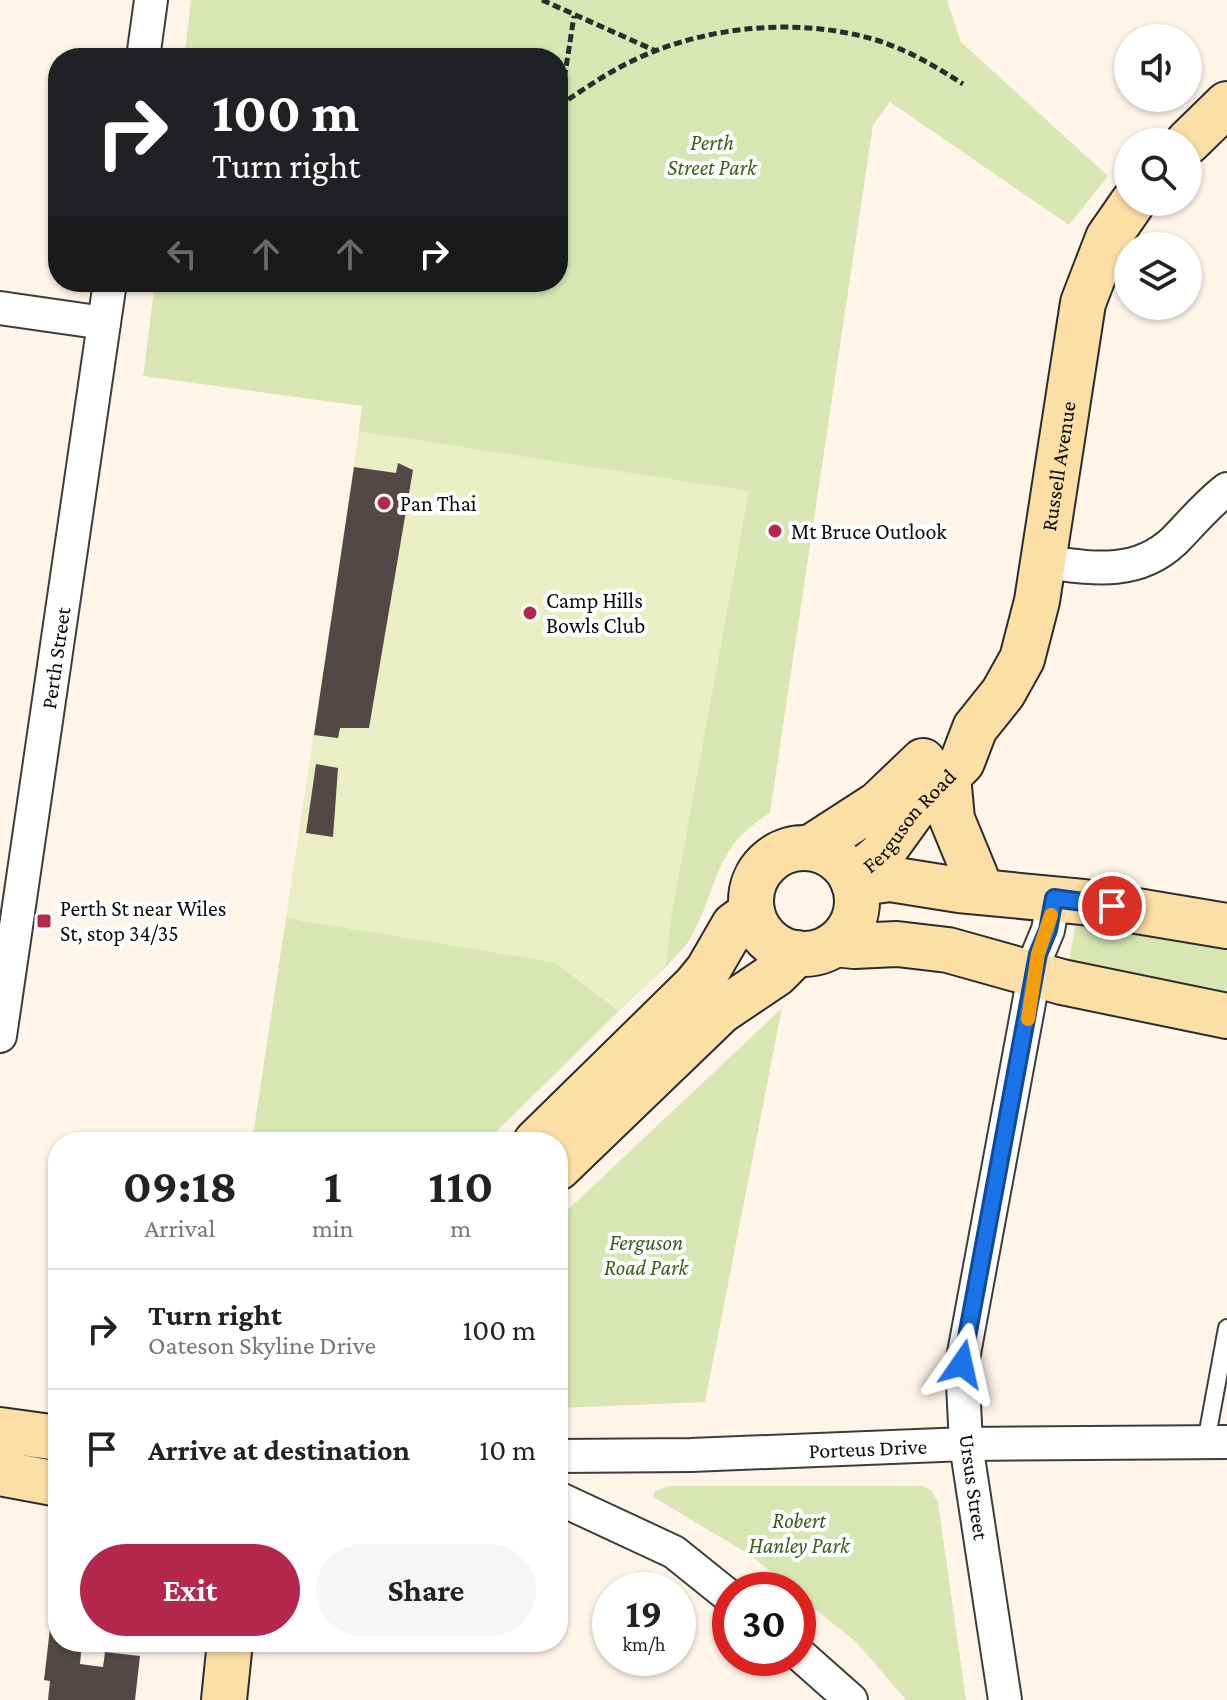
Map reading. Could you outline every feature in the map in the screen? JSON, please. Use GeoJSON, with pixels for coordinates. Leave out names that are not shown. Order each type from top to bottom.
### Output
{"type":"FeatureCollection","features":[{"type":"Feature","properties":{"kind":"main road"},"geometry":{"type":"LineString","coordinates":[[1202,128],[1227,104]]}},
{"type":"Feature","properties":{"kind":"main road","name":"Russell Avenue"},"geometry":{"type":"LineString","coordinates":[[975,728],[1003,693],[1022,659],[1033,623],[1083,303],[1108,238],[1123,216]]}},
{"type":"Feature","properties":{"kind":"main road","name":"Ferguson Road"},"geometry":{"type":"LineString","coordinates":[[853,881],[881,855],[912,812],[962,762],[975,728]]}},
{"type":"Feature","properties":{"kind":"main road","name":"Ferguson Road"},"geometry":{"type":"LineString","coordinates":[[810,848],[878,804],[940,745],[975,728]]}},
{"type":"Feature","properties":{"kind":"main road"},"geometry":{"type":"LineString","coordinates":[[948,776],[952,819],[982,892]]}},
{"type":"Feature","properties":{"kind":"main road"},"geometry":{"type":"LineString","coordinates":[[568,1158],[721,1011],[816,948],[847,931],[857,900],[853,881],[835,858],[827,853],[810,848],[793,848],[778,854],[765,865],[755,879],[751,895],[752,912],[758,927],[768,940],[782,949],[816,948],[897,944],[948,950],[1035,975],[1227,1016]]}},
{"type":"Feature","properties":{"kind":"main road"},"geometry":{"type":"LineString","coordinates":[[853,881],[890,879],[1054,898],[1227,926]]}},
{"type":"Feature","properties":{"kind":"main road"},"geometry":{"type":"LineString","coordinates":[[546,1132],[695,986],[734,925],[752,912]]}},
{"type":"Feature","properties":{"kind":"main road"},"geometry":{"type":"LineString","coordinates":[[0,1430],[48,1437]]}},
{"type":"Feature","properties":{"kind":"main road"},"geometry":{"type":"LineString","coordinates":[[0,1473],[48,1482]]}},
{"type":"Feature","properties":{"kind":"main road"},"geometry":{"type":"LineString","coordinates":[[224,1700],[228,1652]]}},
{"type":"Feature","properties":{"kind":"street"},"geometry":{"type":"LineString","coordinates":[[144,48],[151,0]]}},
{"type":"Feature","properties":{"kind":"street","name":"Perth Street"},"geometry":{"type":"LineString","coordinates":[[0,1036],[109,292]]}},
{"type":"Feature","properties":{"kind":"street"},"geometry":{"type":"LineString","coordinates":[[0,308],[104,323]]}},
{"type":"Feature","properties":{"kind":"street"},"geometry":{"type":"LineString","coordinates":[[1044,562],[1103,569],[1144,561],[1171,544],[1227,489]]}},
{"type":"Feature","properties":{"kind":"street","name":"Ursus Street"},"geometry":{"type":"LineString","coordinates":[[1005,1700],[966,1444],[962,1364],[1038,954],[1048,930],[1054,898]]}},
{"type":"Feature","properties":{"kind":"street","name":"Porteus Drive"},"geometry":{"type":"LineString","coordinates":[[568,1456],[691,1455],[966,1444],[1216,1442]]}},
{"type":"Feature","properties":{"kind":"street"},"geometry":{"type":"LineString","coordinates":[[568,1503],[674,1552],[712,1583]]}},
{"type":"Feature","properties":{"kind":"street"},"geometry":{"type":"LineString","coordinates":[[816,1669],[851,1700]]}},
{"type":"Feature","properties":{"kind":"lane"},"geometry":{"type":"LineString","coordinates":[[1216,1442],[1227,1328]]}},
{"type":"Feature","properties":{"kind":"path"},"geometry":{"type":"LineString","coordinates":[[542,0],[657,51]]}},
{"type":"Feature","properties":{"kind":"path"},"geometry":{"type":"LineString","coordinates":[[568,54],[574,15]]}},
{"type":"Feature","properties":{"kind":"path"},"geometry":{"type":"LineString","coordinates":[[568,100],[616,69],[657,51],[708,34],[773,28],[824,30],[876,40],[926,60],[963,84]]}},
{"type":"Feature","properties":{"kind":"green space","name":"Perth Street Park"},"geometry":{"type":"Polygon","coordinates":[[[191,0],[947,0],[961,42],[1108,176],[1069,225],[890,102],[873,125],[770,813],[751,826],[727,854],[690,939],[665,968],[671,919],[359,431],[362,406],[143,376],[154,292],[568,292],[568,48],[185,48],[191,0]]]}},
{"type":"Feature","properties":{"kind":"green space","name":"Camp Hills Bowls Club"},"geometry":{"type":"Polygon","coordinates":[[[359,431],[749,491],[671,919],[665,968],[619,1011],[554,962],[286,918],[359,431]]]}},
{"type":"Feature","properties":{"kind":"green space"},"geometry":{"type":"Polygon","coordinates":[[[286,918],[554,962],[619,1011],[496,1132],[254,1132],[286,918]]]}},
{"type":"Feature","properties":{"kind":"green space"},"geometry":{"type":"Polygon","coordinates":[[[1076,918],[1227,939],[1227,1006],[1068,969],[1076,918]]]}},
{"type":"Feature","properties":{"kind":"green space","name":"Ferguson Road Park"},"geometry":{"type":"Polygon","coordinates":[[[782,1008],[705,1402],[568,1408],[568,1210],[782,1008]]]}},
{"type":"Feature","properties":{"kind":"green space","name":"Robert Hanley Park"},"geometry":{"type":"Polygon","coordinates":[[[669,1486],[922,1486],[931,1490],[938,1502],[966,1700],[906,1700],[857,1643],[816,1610],[816,1572],[771,1572],[752,1556],[653,1497],[655,1491],[669,1486]]]}},
{"type":"Feature","properties":{"kind":"building"},"geometry":{"type":"Polygon","coordinates":[[[398,463],[413,470],[369,728],[340,728],[338,738],[314,735],[354,467],[396,473],[398,463]]]}},
{"type":"Feature","properties":{"kind":"building"},"geometry":{"type":"Polygon","coordinates":[[[316,764],[338,768],[333,837],[306,833],[316,764]]]}},
{"type":"Feature","properties":{"kind":"building"},"geometry":{"type":"Polygon","coordinates":[[[48,1646],[48,1652],[81,1652],[80,1664],[103,1667],[105,1652],[140,1656],[135,1700],[48,1700],[50,1681],[44,1680],[48,1646]]]}},
{"type":"Feature","properties":{"kind":"slow traffic"},"geometry":{"type":"LineString","coordinates":[[1028,1019],[1038,954],[1051,915]]}},
{"type":"Feature","properties":{"kind":"place","name":"Pan Thai"},"geometry":{"type":"Point","coordinates":[384,503]}},
{"type":"Feature","properties":{"kind":"place","name":"Mt Bruce Outlook"},"geometry":{"type":"Point","coordinates":[775,531]}},
{"type":"Feature","properties":{"kind":"place","name":"Camp Hills Bowls Club"},"geometry":{"type":"Point","coordinates":[530,613]}},
{"type":"Feature","properties":{"kind":"place","name":"Perth St near Wiles St, stop 34/35"},"geometry":{"type":"Point","coordinates":[44,921]}},
{"type":"Feature","properties":{"kind":"route"},"geometry":{"type":"LineString","coordinates":[[962,1364],[1038,954],[1051,920],[1054,898],[1112,906]]}}]}
